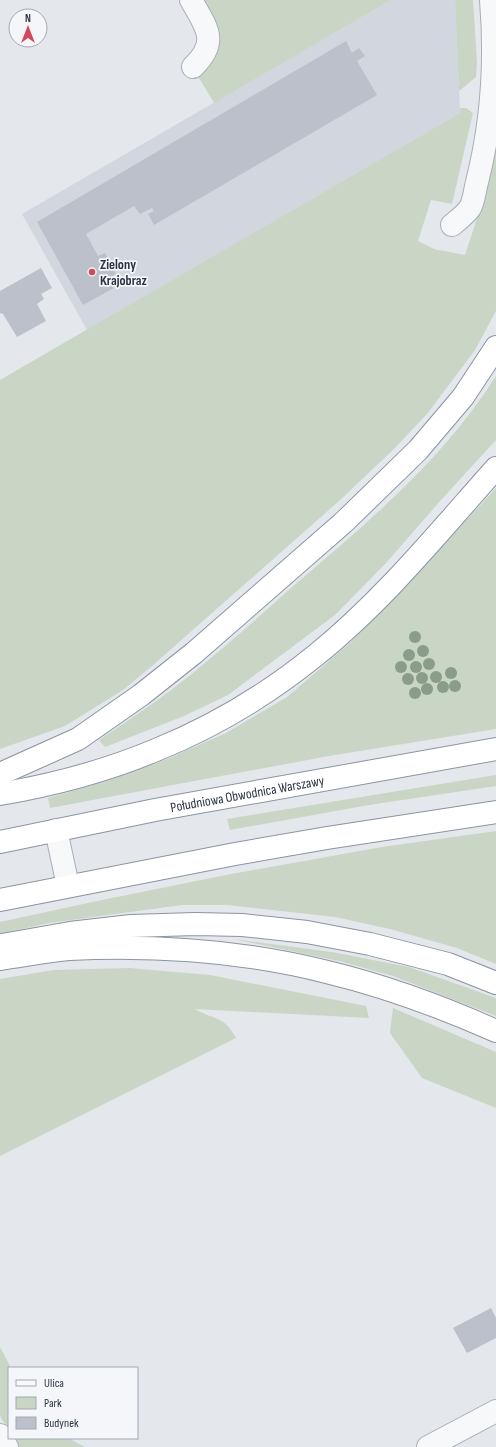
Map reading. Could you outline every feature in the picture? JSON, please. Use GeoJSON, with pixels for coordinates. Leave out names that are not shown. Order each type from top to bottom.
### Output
{"type":"FeatureCollection","features":[{"type":"Feature","properties":{"kind":"highway"},"geometry":{"type":"LineString","coordinates":[[0,774],[78,739],[141,695],[205,643],[344,522],[418,450],[463,397],[496,347]]}},
{"type":"Feature","properties":{"kind":"highway"},"geometry":{"type":"LineString","coordinates":[[0,794],[89,774],[156,750],[214,722],[269,690],[316,655],[370,606],[496,468]]}},
{"type":"Feature","properties":{"kind":"highway","name":"Południowa Obwodnica Warszawy"},"geometry":{"type":"LineString","coordinates":[[0,842],[155,810],[496,749]]}},
{"type":"Feature","properties":{"kind":"highway"},"geometry":{"type":"LineString","coordinates":[[0,900],[327,838],[496,812]]}},
{"type":"Feature","properties":{"kind":"highway"},"geometry":{"type":"LineString","coordinates":[[0,945],[70,933],[131,926],[195,924],[242,925],[307,932],[370,944],[448,964],[496,983]]}},
{"type":"Feature","properties":{"kind":"highway"},"geometry":{"type":"LineString","coordinates":[[0,959],[67,950],[140,947],[243,955],[327,972],[394,991],[472,1020],[496,1031]]}},
{"type":"Feature","properties":{"kind":"street"},"geometry":{"type":"LineString","coordinates":[[191,0],[204,22],[208,34],[208,46],[202,58],[193,66]]}},
{"type":"Feature","properties":{"kind":"street"},"geometry":{"type":"LineString","coordinates":[[452,225],[470,208],[481,166],[489,123],[494,51],[491,0]]}},
{"type":"Feature","properties":{"kind":"street"},"geometry":{"type":"LineString","coordinates":[[56,830],[68,886]]}},
{"type":"Feature","properties":{"kind":"street"},"geometry":{"type":"LineString","coordinates":[[428,1447],[496,1411]]}},
{"type":"Feature","properties":{"kind":"street"},"geometry":{"type":"LineString","coordinates":[[0,1435],[7,1447]]}},
{"type":"Feature","properties":{"kind":"shaded area"},"geometry":{"type":"Polygon","coordinates":[[[391,0],[455,0],[460,113],[87,330],[22,214],[391,0]]]}},
{"type":"Feature","properties":{"kind":"green space"},"geometry":{"type":"Polygon","coordinates":[[[202,0],[391,0],[214,103],[196,73],[215,58],[218,37],[202,0]]]}},
{"type":"Feature","properties":{"kind":"green space"},"geometry":{"type":"Polygon","coordinates":[[[455,0],[473,0],[477,63],[476,77],[459,91],[455,0]]]}},
{"type":"Feature","properties":{"kind":"green space"},"geometry":{"type":"Polygon","coordinates":[[[460,108],[466,108],[473,113],[452,204],[431,200],[418,241],[434,249],[465,255],[486,187],[496,146],[496,311],[475,350],[427,414],[393,450],[339,501],[152,666],[123,690],[65,726],[0,749],[0,380],[460,113],[460,108]]]}},
{"type":"Feature","properties":{"kind":"green space"},"geometry":{"type":"Polygon","coordinates":[[[496,376],[496,440],[386,563],[335,615],[228,695],[184,716],[105,747],[99,740],[182,682],[347,540],[402,490],[452,436],[475,407],[496,376]]]}},
{"type":"Feature","properties":{"kind":"green space"},"geometry":{"type":"Polygon","coordinates":[[[496,488],[496,729],[329,756],[50,808],[48,798],[107,781],[167,759],[226,733],[287,697],[351,642],[416,575],[496,488]]]}},
{"type":"Feature","properties":{"kind":"green space"},"geometry":{"type":"Polygon","coordinates":[[[496,775],[496,786],[369,805],[230,830],[227,819],[496,775]]]}},
{"type":"Feature","properties":{"kind":"green space"},"geometry":{"type":"Polygon","coordinates":[[[496,831],[496,964],[457,948],[390,929],[335,917],[227,905],[182,905],[49,923],[0,934],[0,922],[97,901],[231,874],[382,847],[496,831]]]}},
{"type":"Feature","properties":{"kind":"green space"},"geometry":{"type":"Polygon","coordinates":[[[233,939],[332,952],[409,967],[496,998],[496,1016],[393,976],[339,961],[233,939]]]}},
{"type":"Feature","properties":{"kind":"green space"},"geometry":{"type":"Polygon","coordinates":[[[129,968],[210,975],[366,1006],[369,1018],[195,1009],[218,1019],[227,1025],[236,1038],[0,1156],[0,979],[54,970],[129,968]]]}},
{"type":"Feature","properties":{"kind":"green space"},"geometry":{"type":"Polygon","coordinates":[[[393,1008],[496,1052],[496,1108],[422,1078],[390,1033],[393,1008]]]}},
{"type":"Feature","properties":{"kind":"green space"},"geometry":{"type":"Polygon","coordinates":[[[0,1347],[10,1367],[8,1367],[8,1429],[0,1416],[0,1347]]]}},
{"type":"Feature","properties":{"kind":"green space"},"geometry":{"type":"Polygon","coordinates":[[[14,1439],[70,1439],[85,1447],[19,1447],[14,1439]]]}},
{"type":"Feature","properties":{"kind":"building"},"geometry":{"type":"Polygon","coordinates":[[[346,41],[352,53],[359,48],[365,56],[357,61],[377,95],[154,225],[148,214],[154,211],[152,208],[140,214],[134,206],[86,234],[98,256],[105,253],[116,274],[108,278],[114,288],[83,305],[37,222],[346,41]]]}},
{"type":"Feature","properties":{"kind":"building"},"geometry":{"type":"Polygon","coordinates":[[[41,268],[52,288],[41,294],[44,299],[37,304],[46,321],[17,337],[3,314],[0,313],[0,291],[41,268]]]}},
{"type":"Feature","properties":{"kind":"building"},"geometry":{"type":"Polygon","coordinates":[[[491,1308],[496,1318],[496,1338],[467,1353],[453,1328],[491,1308]]]}},
{"type":"Feature","properties":{"kind":"place","name":"Zielony Krajobraz"},"geometry":{"type":"Point","coordinates":[92,272]}}]}
